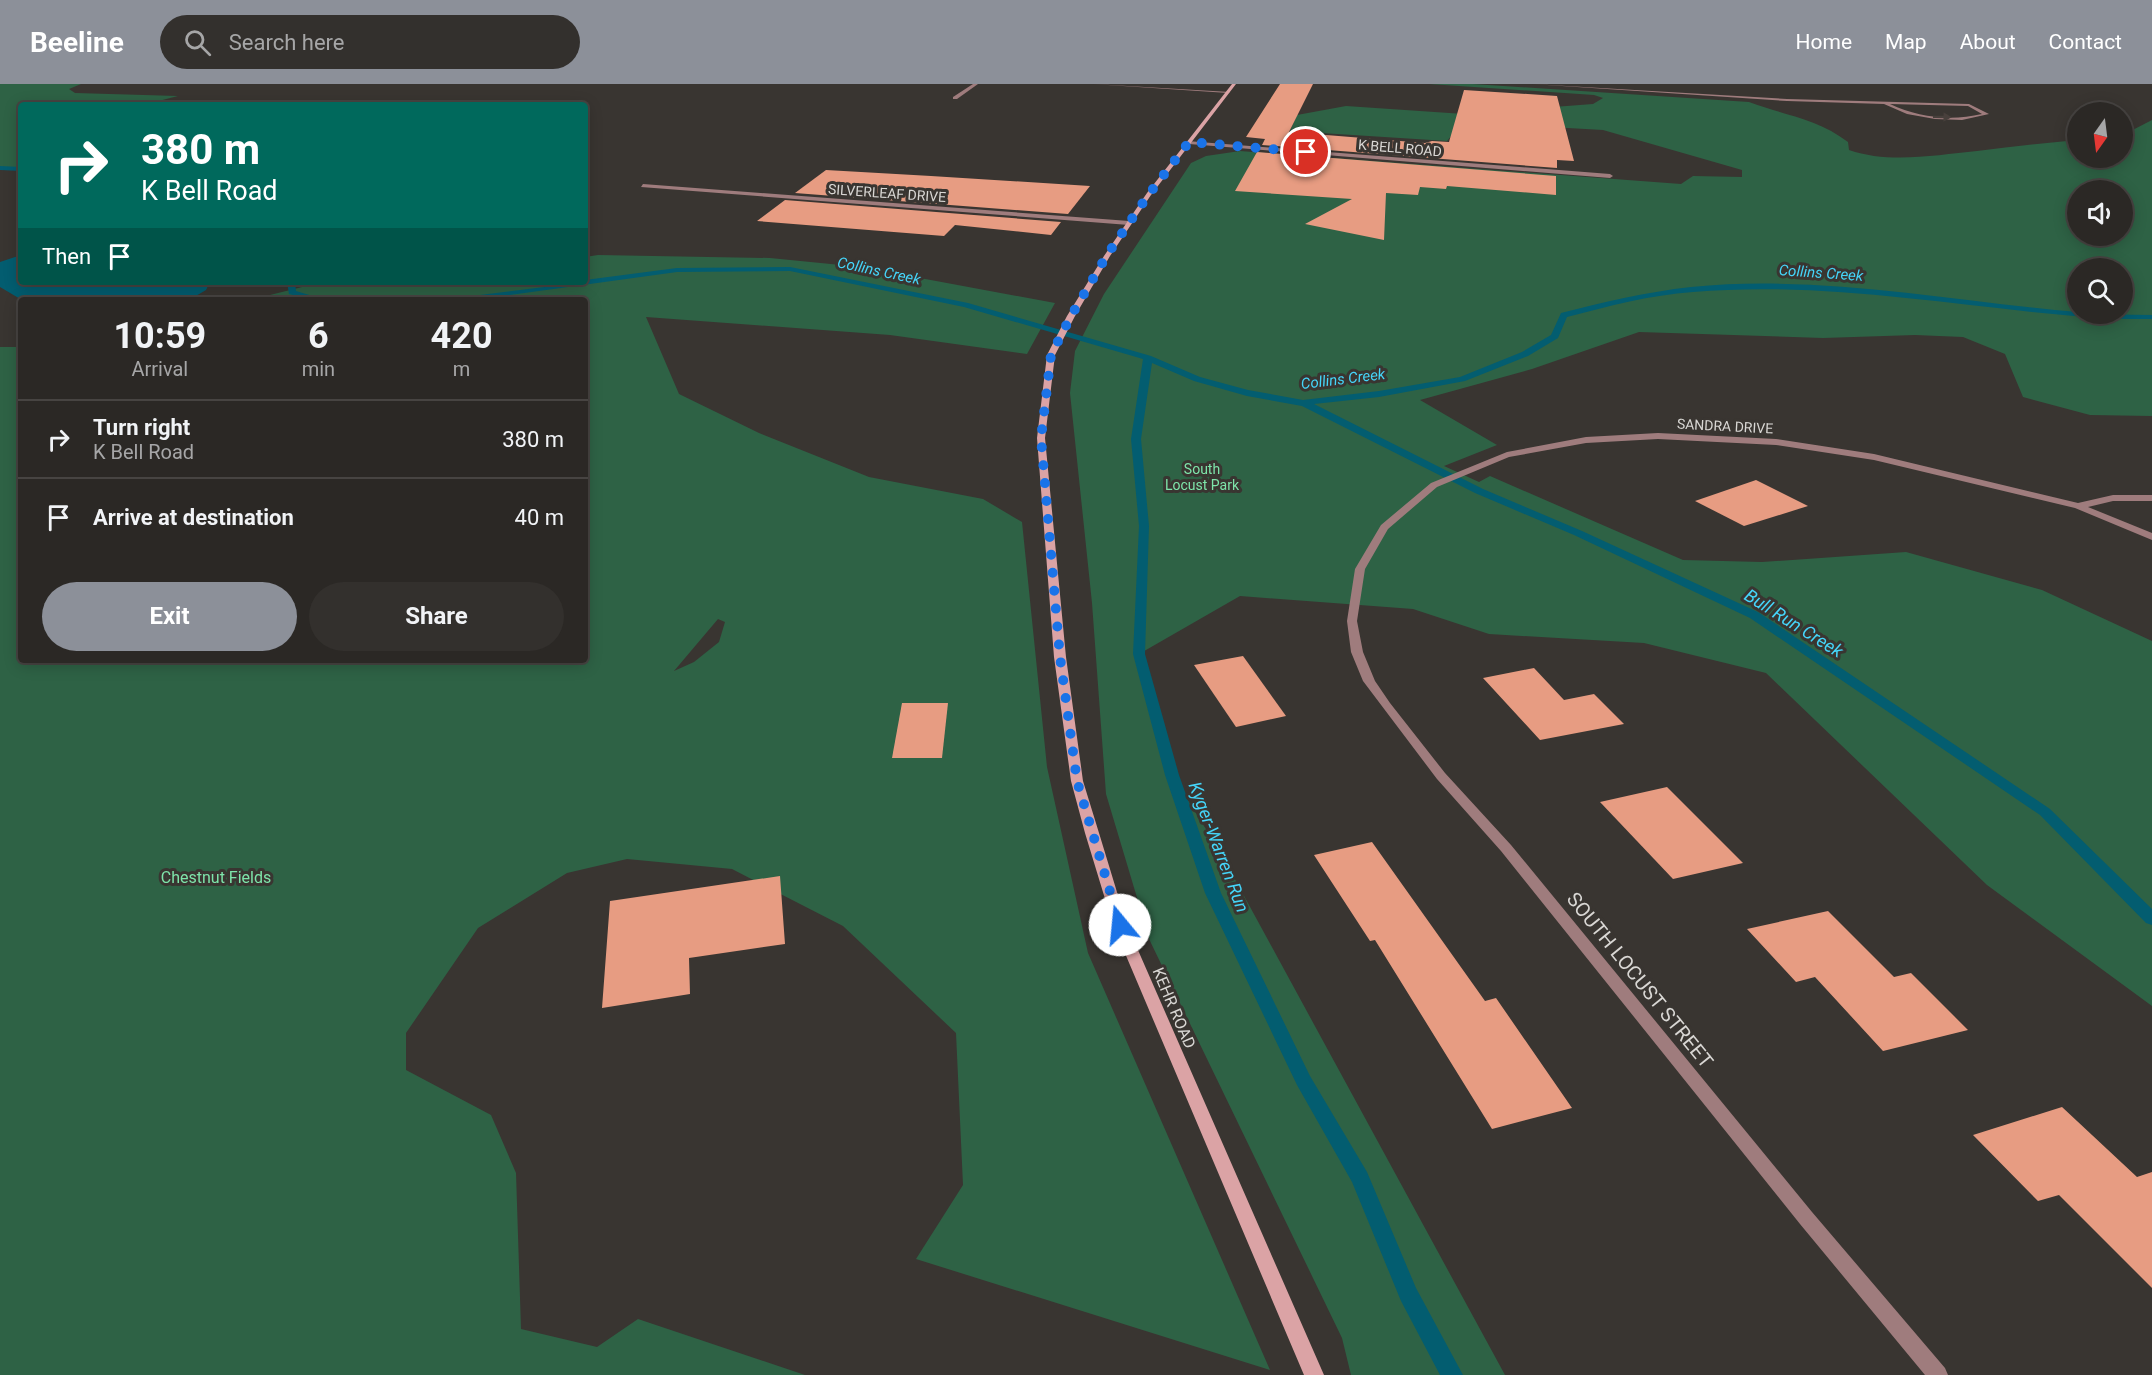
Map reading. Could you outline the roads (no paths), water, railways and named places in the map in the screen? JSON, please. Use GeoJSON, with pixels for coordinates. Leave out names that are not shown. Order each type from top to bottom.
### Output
{"type":"FeatureCollection","features":[{"type":"Feature","properties":{"kind":"street"},"geometry":{"type":"LineString","coordinates":[[956,98],[976,84]]}},
{"type":"Feature","properties":{"kind":"street"},"geometry":{"type":"LineString","coordinates":[[1095,84],[1228,92]]}},
{"type":"Feature","properties":{"kind":"street","name":"KEHR ROAD"},"geometry":{"type":"LineString","coordinates":[[1234,84],[1129,223],[1071,316],[1051,355],[1041,438],[1060,657],[1077,781],[1120,925],[1314,1375]]}},
{"type":"Feature","properties":{"kind":"street"},"geometry":{"type":"LineString","coordinates":[[1534,84],[1787,100],[1969,105],[1987,114],[1953,117],[1922,116],[1886,104]]}},
{"type":"Feature","properties":{"kind":"street","name":"K BELL ROAD"},"geometry":{"type":"LineString","coordinates":[[1189,142],[1610,177]]}},
{"type":"Feature","properties":{"kind":"street","name":"SILVERLEAF DRIVE"},"geometry":{"type":"LineString","coordinates":[[643,186],[1129,223]]}},
{"type":"Feature","properties":{"kind":"street","name":"SANDRA DRIVE"},"geometry":{"type":"LineString","coordinates":[[1356,593],[1360,569],[1384,527],[1434,485],[1507,455],[1586,440],[1658,436],[1730,438],[1819,447],[1874,457],[2078,506],[2113,498],[2152,498]]}},
{"type":"Feature","properties":{"kind":"street"},"geometry":{"type":"LineString","coordinates":[[2078,506],[2152,537]]}},
{"type":"Feature","properties":{"kind":"street","name":"SOUTH LOCUST STREET"},"geometry":{"type":"LineString","coordinates":[[1356,593],[1352,621],[1357,652],[1369,681],[1386,705],[1441,776],[1506,848],[1806,1218],[1938,1375]]}},
{"type":"Feature","properties":{"kind":"water"},"geometry":{"type":"Polygon","coordinates":[[[18,256],[18,285],[208,285],[206,290],[194,297],[18,298],[0,287],[0,262],[18,256]]]}},
{"type":"Feature","properties":{"kind":"waterway","name":"Collins Creek"},"geometry":{"type":"LineString","coordinates":[[0,168],[18,169]]}},
{"type":"Feature","properties":{"kind":"waterway","name":"Collins Creek"},"geometry":{"type":"LineString","coordinates":[[588,282],[677,270],[790,269],[965,305],[1148,358]]}},
{"type":"Feature","properties":{"kind":"waterway","name":"Collins Creek"},"geometry":{"type":"LineString","coordinates":[[291,285],[292,292],[311,297]]}},
{"type":"Feature","properties":{"kind":"waterway","name":"Collins Creek"},"geometry":{"type":"LineString","coordinates":[[478,297],[566,285]]}},
{"type":"Feature","properties":{"kind":"waterway","name":"Collins Creek"},"geometry":{"type":"LineString","coordinates":[[1148,358],[1197,379],[1247,393],[1303,403],[1379,394],[1462,379],[1525,354],[1555,336],[1564,315],[1628,299],[1692,289],[1755,286],[1818,288],[2075,314],[2152,317]]}},
{"type":"Feature","properties":{"kind":"waterway","name":"Kyger-Warren Run"},"geometry":{"type":"LineString","coordinates":[[1148,358],[1136,439],[1144,526],[1139,654],[1172,775],[1213,893],[1303,1080],[1360,1178],[1408,1294],[1452,1375]]}},
{"type":"Feature","properties":{"kind":"waterway","name":"Bull Run Creek"},"geometry":{"type":"LineString","coordinates":[[1304,403],[1479,491],[1578,533],[1754,615],[2045,812],[2152,919]]}},
{"type":"Feature","properties":{"kind":"park label","name":"South Locust Park"},"geometry":{"type":"Point","coordinates":[1202,478]}},
{"type":"Feature","properties":{"kind":"park label","name":"Chestnut Fields"},"geometry":{"type":"Point","coordinates":[216,877]}}]}
